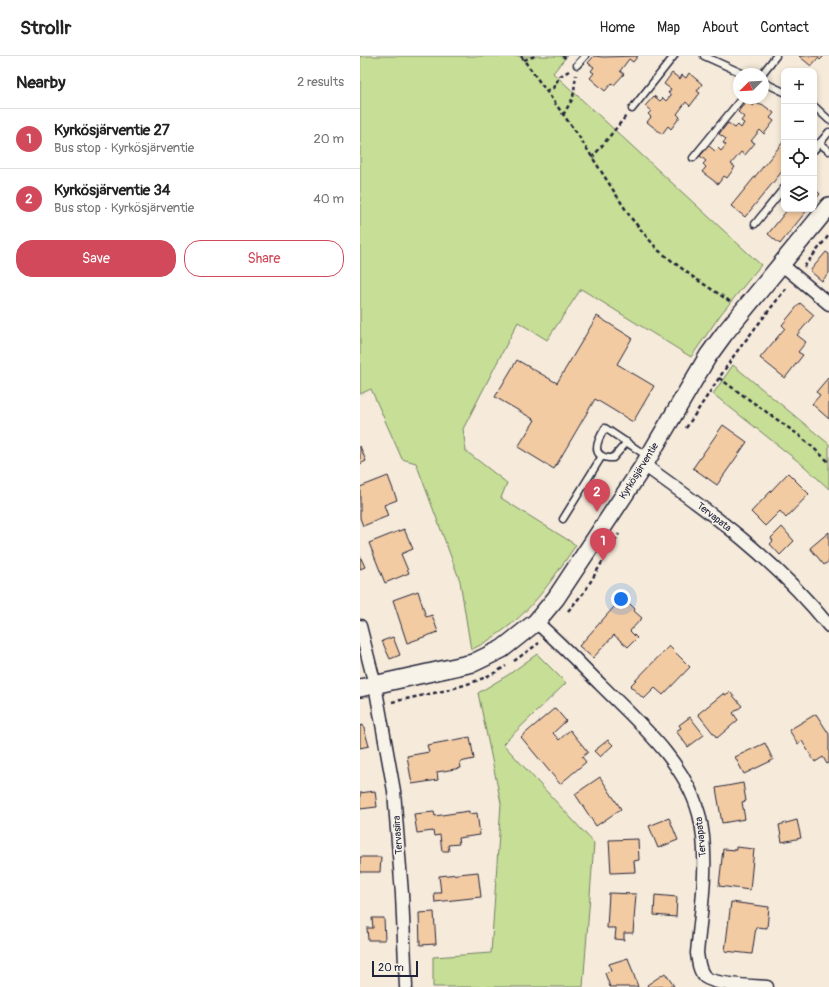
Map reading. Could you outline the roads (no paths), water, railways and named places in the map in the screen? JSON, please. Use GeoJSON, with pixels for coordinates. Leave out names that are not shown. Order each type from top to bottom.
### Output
{"type":"FeatureCollection","features":[{"type":"Feature","properties":{"kind":"street","name":"Kyrkösjärventie"},"geometry":{"type":"LineString","coordinates":[[367,687],[473,663],[502,649],[536,622],[556,598],[646,461],[708,356],[724,334],[829,206]]}},
{"type":"Feature","properties":{"kind":"street"},"geometry":{"type":"LineString","coordinates":[[781,264],[829,304]]}},
{"type":"Feature","properties":{"kind":"street","name":"Tervapata"},"geometry":{"type":"LineString","coordinates":[[646,461],[765,556],[809,601],[829,626]]}},
{"type":"Feature","properties":{"kind":"street","name":"Tervapata"},"geometry":{"type":"LineString","coordinates":[[536,622],[658,743],[684,778],[699,814],[704,853],[697,953],[699,966],[705,977],[717,982],[767,987]]}},
{"type":"Feature","properties":{"kind":"street","name":"Tervasiira"},"geometry":{"type":"LineString","coordinates":[[360,626],[367,687],[394,791],[402,894],[406,987]]}},
{"type":"Feature","properties":{"kind":"lane"},"geometry":{"type":"LineString","coordinates":[[577,65],[585,56]]}},
{"type":"Feature","properties":{"kind":"lane"},"geometry":{"type":"LineString","coordinates":[[632,109],[674,56]]}},
{"type":"Feature","properties":{"kind":"lane"},"geometry":{"type":"LineString","coordinates":[[704,56],[733,69]]}},
{"type":"Feature","properties":{"kind":"lane"},"geometry":{"type":"LineString","coordinates":[[767,68],[776,56]]}},
{"type":"Feature","properties":{"kind":"lane"},"geometry":{"type":"LineString","coordinates":[[769,85],[781,91]]}},
{"type":"Feature","properties":{"kind":"lane"},"geometry":{"type":"LineString","coordinates":[[693,158],[737,104]]}},
{"type":"Feature","properties":{"kind":"lane"},"geometry":{"type":"LineString","coordinates":[[817,109],[829,120]]}},
{"type":"Feature","properties":{"kind":"lane"},"geometry":{"type":"LineString","coordinates":[[817,146],[829,132]]}},
{"type":"Feature","properties":{"kind":"lane"},"geometry":{"type":"LineString","coordinates":[[820,143],[829,152]]}},
{"type":"Feature","properties":{"kind":"lane"},"geometry":{"type":"LineString","coordinates":[[755,224],[781,192]]}},
{"type":"Feature","properties":{"kind":"lane"},"geometry":{"type":"LineString","coordinates":[[627,442],[613,458],[605,458],[596,448],[598,440],[605,428],[627,442],[646,461]]}},
{"type":"Feature","properties":{"kind":"lane"},"geometry":{"type":"LineString","coordinates":[[563,519],[602,456]]}},
{"type":"Feature","properties":{"kind":"place","name":"Kyrkösjärventie 34"},"geometry":{"type":"Point","coordinates":[597,512]}},
{"type":"Feature","properties":{"kind":"place","name":"Kyrkösjärventie 27"},"geometry":{"type":"Point","coordinates":[603,561]}}]}
